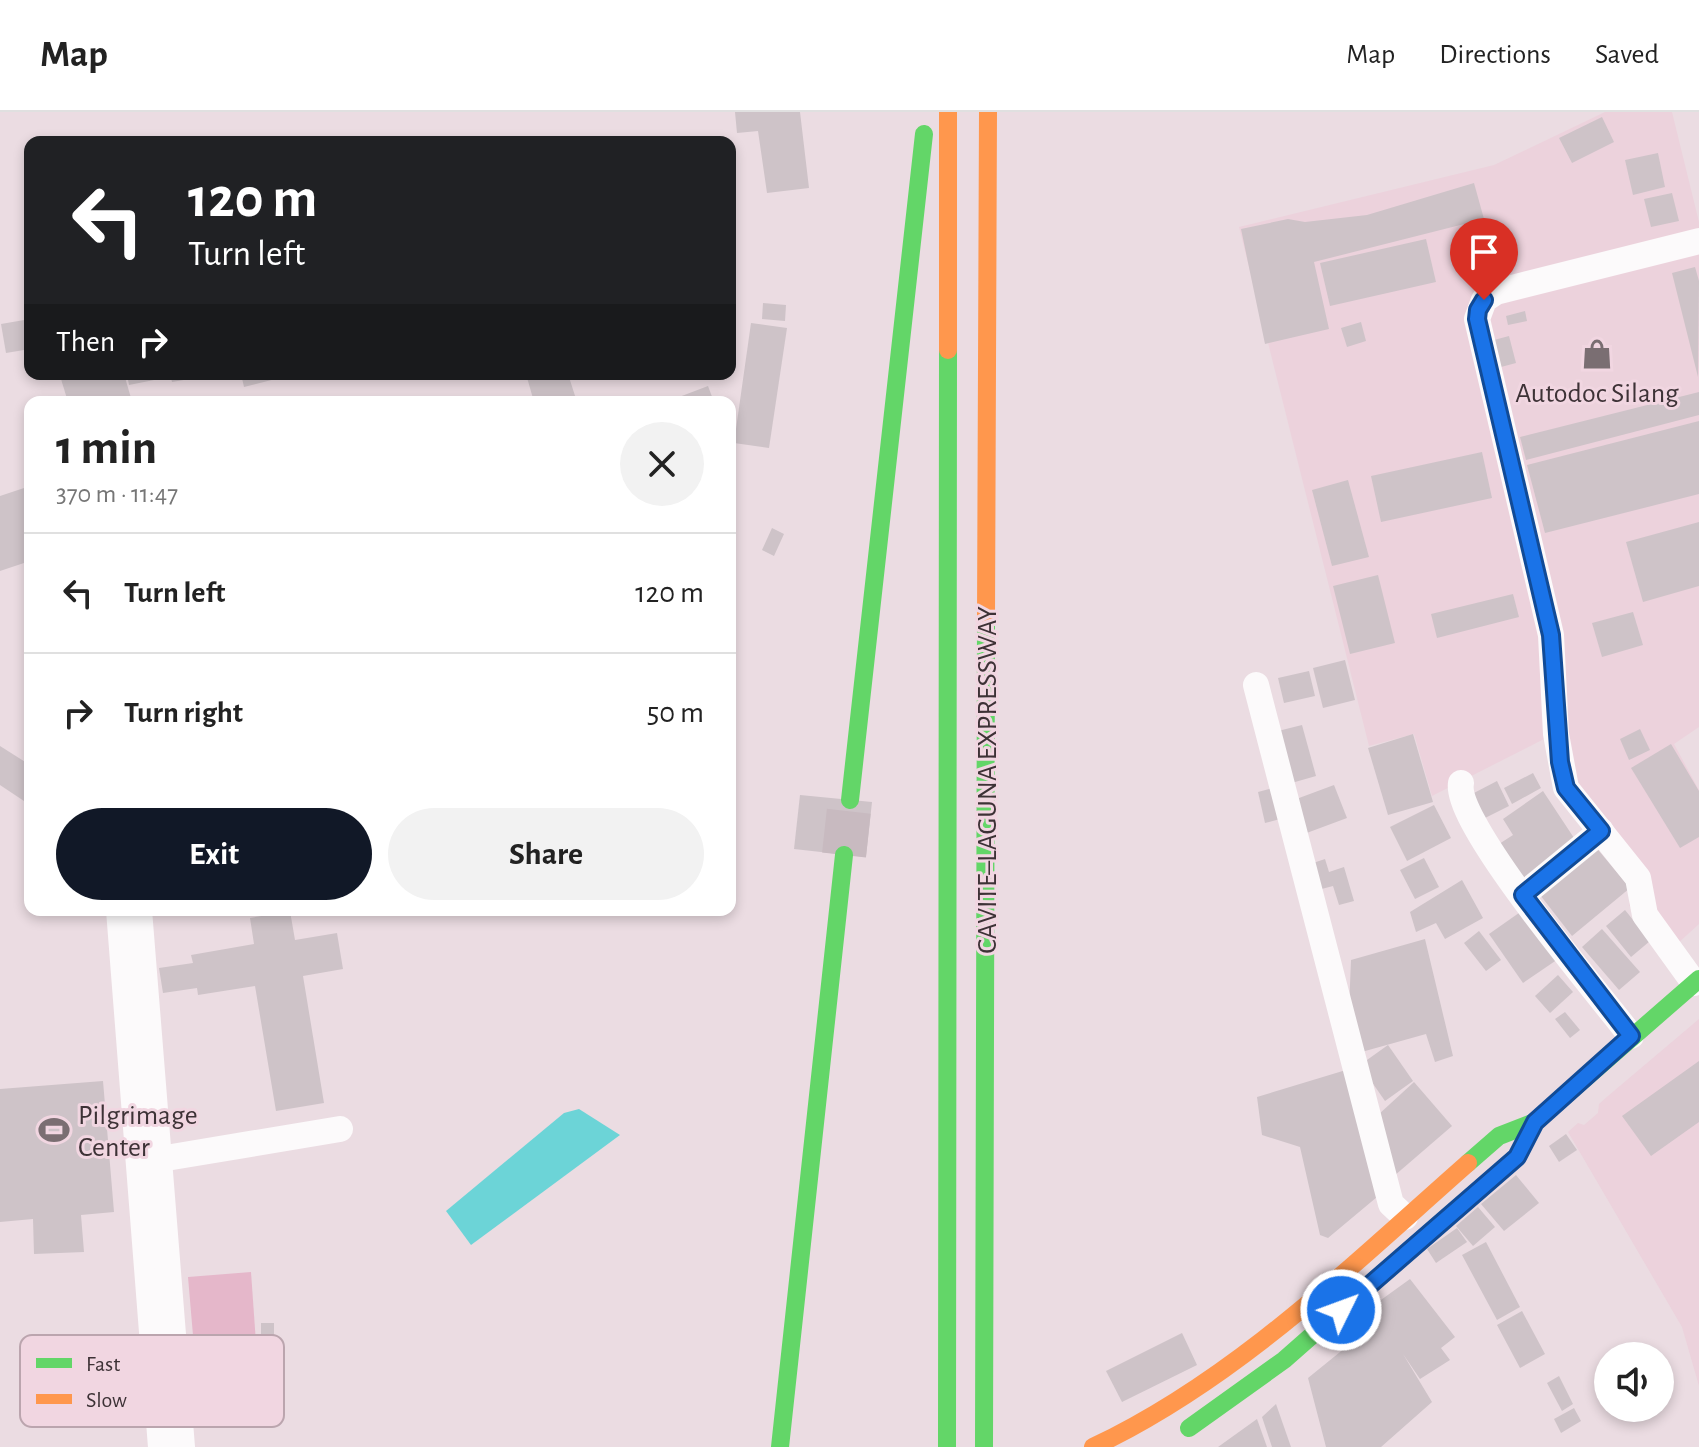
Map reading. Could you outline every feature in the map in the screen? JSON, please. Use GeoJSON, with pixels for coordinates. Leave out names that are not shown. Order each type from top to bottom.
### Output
{"type":"FeatureCollection","features":[{"type":"Feature","properties":{"kind":"main road"},"geometry":{"type":"LineString","coordinates":[[850,800],[926,112]]}},
{"type":"Feature","properties":{"kind":"main road","name":"CAVITE–LAGUNA EXPRESSWAY"},"geometry":{"type":"LineString","coordinates":[[947,1447],[948,112]]}},
{"type":"Feature","properties":{"kind":"main road","name":"CAVITE–LAGUNA EXPRESSWAY"},"geometry":{"type":"LineString","coordinates":[[984,1447],[988,112]]}},
{"type":"Feature","properties":{"kind":"main road"},"geometry":{"type":"LineString","coordinates":[[780,1447],[844,855]]}},
{"type":"Feature","properties":{"kind":"main road"},"geometry":{"type":"LineString","coordinates":[[1523,1145],[1535,1122],[1697,982]]}},
{"type":"Feature","properties":{"kind":"main road"},"geometry":{"type":"LineString","coordinates":[[1093,1447],[1117,1438],[1202,1387],[1342,1274],[1499,1136],[1535,1122]]}},
{"type":"Feature","properties":{"kind":"main road"},"geometry":{"type":"LineString","coordinates":[[1167,1442],[1284,1360],[1385,1271]]}},
{"type":"Feature","properties":{"kind":"street"},"geometry":{"type":"LineString","coordinates":[[1697,982],[1645,915],[1638,878],[1566,788],[1560,762],[1551,635],[1479,331],[1478,310],[1496,292],[1699,241]]}},
{"type":"Feature","properties":{"kind":"street"},"geometry":{"type":"LineString","coordinates":[[1256,685],[1391,1204],[1405,1217]]}},
{"type":"Feature","properties":{"kind":"street"},"geometry":{"type":"LineString","coordinates":[[1461,783],[1461,801],[1492,857],[1631,1036]]}},
{"type":"Feature","properties":{"kind":"street"},"geometry":{"type":"LineString","coordinates":[[1523,895],[1601,831]]}},
{"type":"Feature","properties":{"kind":"street"},"geometry":{"type":"LineString","coordinates":[[120,916],[169,1335]]}},
{"type":"Feature","properties":{"kind":"street"},"geometry":{"type":"LineString","coordinates":[[139,916],[156,1335]]}},
{"type":"Feature","properties":{"kind":"street"},"geometry":{"type":"LineString","coordinates":[[149,1161],[340,1129]]}},
{"type":"Feature","properties":{"kind":"street"},"geometry":{"type":"LineString","coordinates":[[160,1427],[161,1447]]}},
{"type":"Feature","properties":{"kind":"street"},"geometry":{"type":"LineString","coordinates":[[180,1427],[182,1447]]}},
{"type":"Feature","properties":{"kind":"shaded area"},"geometry":{"type":"Polygon","coordinates":[[[1605,112],[1672,112],[1699,222],[1699,727],[1674,744],[1699,790],[1699,924],[1664,956],[1629,905],[1631,889],[1546,738],[1432,796],[1414,734],[1369,746],[1239,227],[1494,165],[1605,112]]]}},
{"type":"Feature","properties":{"kind":"shaded area"},"geometry":{"type":"Polygon","coordinates":[[[1699,1019],[1699,1386],[1682,1327],[1568,1132],[1578,1123],[1584,1125],[1598,1113],[1599,1104],[1699,1019]]]}},
{"type":"Feature","properties":{"kind":"shaded area"},"geometry":{"type":"Polygon","coordinates":[[[251,1272],[255,1335],[193,1335],[188,1277],[251,1272]]]}},
{"type":"Feature","properties":{"kind":"water"},"geometry":{"type":"Polygon","coordinates":[[[579,1109],[620,1135],[471,1245],[446,1211],[564,1113],[579,1109]]]}},
{"type":"Feature","properties":{"kind":"building"},"geometry":{"type":"Polygon","coordinates":[[[735,112],[800,112],[809,188],[767,193],[758,131],[737,133],[735,112]]]}},
{"type":"Feature","properties":{"kind":"building"},"geometry":{"type":"Polygon","coordinates":[[[1602,117],[1614,142],[1572,163],[1559,138],[1602,117]]]}},
{"type":"Feature","properties":{"kind":"building"},"geometry":{"type":"Polygon","coordinates":[[[1658,153],[1665,187],[1633,195],[1625,160],[1658,153]]]}},
{"type":"Feature","properties":{"kind":"building"},"geometry":{"type":"Polygon","coordinates":[[[1474,183],[1484,219],[1314,262],[1329,329],[1265,344],[1241,229],[1288,219],[1305,222],[1367,215],[1474,183]]]}},
{"type":"Feature","properties":{"kind":"building"},"geometry":{"type":"Polygon","coordinates":[[[1672,193],[1679,221],[1651,227],[1644,199],[1672,193]]]}},
{"type":"Feature","properties":{"kind":"building"},"geometry":{"type":"Polygon","coordinates":[[[1426,239],[1436,282],[1330,306],[1320,263],[1426,239]]]}},
{"type":"Feature","properties":{"kind":"building"},"geometry":{"type":"Polygon","coordinates":[[[1695,267],[1699,281],[1698,377],[1672,273],[1695,267]]]}},
{"type":"Feature","properties":{"kind":"building"},"geometry":{"type":"Polygon","coordinates":[[[763,303],[786,305],[785,321],[762,319],[763,303]]]}},
{"type":"Feature","properties":{"kind":"building"},"geometry":{"type":"Polygon","coordinates":[[[1525,311],[1527,321],[1508,325],[1506,316],[1525,311]]]}},
{"type":"Feature","properties":{"kind":"building"},"geometry":{"type":"Polygon","coordinates":[[[24,320],[24,350],[6,353],[1,324],[24,320]]]}},
{"type":"Feature","properties":{"kind":"building"},"geometry":{"type":"Polygon","coordinates":[[[1361,322],[1366,341],[1347,347],[1341,328],[1361,322]]]}},
{"type":"Feature","properties":{"kind":"building"},"geometry":{"type":"Polygon","coordinates":[[[751,323],[787,328],[769,448],[736,443],[751,323]]]}},
{"type":"Feature","properties":{"kind":"building"},"geometry":{"type":"Polygon","coordinates":[[[1509,336],[1516,363],[1501,367],[1494,340],[1509,336]]]}},
{"type":"Feature","properties":{"kind":"building"},"geometry":{"type":"Polygon","coordinates":[[[61,380],[126,380],[130,396],[66,396],[61,380]]]}},
{"type":"Feature","properties":{"kind":"building"},"geometry":{"type":"Polygon","coordinates":[[[128,380],[154,380],[129,385],[128,380]]]}},
{"type":"Feature","properties":{"kind":"building"},"geometry":{"type":"Polygon","coordinates":[[[242,380],[271,380],[244,387],[242,380]]]}},
{"type":"Feature","properties":{"kind":"building"},"geometry":{"type":"Polygon","coordinates":[[[528,380],[570,380],[575,396],[532,396],[528,380]]]}},
{"type":"Feature","properties":{"kind":"building"},"geometry":{"type":"Polygon","coordinates":[[[708,386],[712,396],[682,396],[708,386]]]}},
{"type":"Feature","properties":{"kind":"building"},"geometry":{"type":"Polygon","coordinates":[[[1699,392],[1699,415],[1526,460],[1520,437],[1699,392]]]}},
{"type":"Feature","properties":{"kind":"building"},"geometry":{"type":"Polygon","coordinates":[[[1699,421],[1699,494],[1545,533],[1527,465],[1699,421]]]}},
{"type":"Feature","properties":{"kind":"building"},"geometry":{"type":"Polygon","coordinates":[[[1482,452],[1492,498],[1381,522],[1371,476],[1482,452]]]}},
{"type":"Feature","properties":{"kind":"building"},"geometry":{"type":"Polygon","coordinates":[[[1348,480],[1369,557],[1332,566],[1312,490],[1348,480]]]}},
{"type":"Feature","properties":{"kind":"building"},"geometry":{"type":"Polygon","coordinates":[[[24,488],[24,563],[0,571],[0,496],[24,488]]]}},
{"type":"Feature","properties":{"kind":"building"},"geometry":{"type":"Polygon","coordinates":[[[1699,522],[1699,586],[1643,602],[1626,542],[1699,522]]]}},
{"type":"Feature","properties":{"kind":"building"},"geometry":{"type":"Polygon","coordinates":[[[772,528],[784,534],[774,556],[762,550],[772,528]]]}},
{"type":"Feature","properties":{"kind":"building"},"geometry":{"type":"Polygon","coordinates":[[[1378,575],[1395,643],[1350,654],[1333,586],[1378,575]]]}},
{"type":"Feature","properties":{"kind":"building"},"geometry":{"type":"Polygon","coordinates":[[[1513,594],[1519,617],[1437,638],[1431,614],[1513,594]]]}},
{"type":"Feature","properties":{"kind":"building"},"geometry":{"type":"Polygon","coordinates":[[[1633,612],[1643,645],[1602,657],[1592,623],[1633,612]]]}},
{"type":"Feature","properties":{"kind":"building"},"geometry":{"type":"Polygon","coordinates":[[[1345,660],[1355,700],[1323,708],[1313,668],[1345,660]]]}},
{"type":"Feature","properties":{"kind":"building"},"geometry":{"type":"Polygon","coordinates":[[[1309,671],[1315,696],[1284,703],[1278,678],[1309,671]]]}},
{"type":"Feature","properties":{"kind":"building"},"geometry":{"type":"Polygon","coordinates":[[[1302,725],[1316,776],[1288,784],[1274,732],[1302,725]]]}},
{"type":"Feature","properties":{"kind":"building"},"geometry":{"type":"Polygon","coordinates":[[[1640,729],[1650,750],[1629,760],[1620,739],[1640,729]]]}},
{"type":"Feature","properties":{"kind":"building"},"geometry":{"type":"Polygon","coordinates":[[[1413,734],[1433,802],[1388,815],[1368,748],[1413,734]]]}},
{"type":"Feature","properties":{"kind":"building"},"geometry":{"type":"Polygon","coordinates":[[[1671,744],[1699,791],[1699,837],[1680,848],[1631,768],[1671,744]]]}},
{"type":"Feature","properties":{"kind":"building"},"geometry":{"type":"Polygon","coordinates":[[[0,746],[24,761],[24,801],[0,785],[0,746]]]}},
{"type":"Feature","properties":{"kind":"building"},"geometry":{"type":"Polygon","coordinates":[[[1533,773],[1541,788],[1512,804],[1504,788],[1533,773]]]}},
{"type":"Feature","properties":{"kind":"building"},"geometry":{"type":"Polygon","coordinates":[[[1497,781],[1509,806],[1485,818],[1472,794],[1497,781]]]}},
{"type":"Feature","properties":{"kind":"building"},"geometry":{"type":"Polygon","coordinates":[[[1334,785],[1347,818],[1304,834],[1291,801],[1334,785]]]}},
{"type":"Feature","properties":{"kind":"building"},"geometry":{"type":"Polygon","coordinates":[[[1273,788],[1280,819],[1265,823],[1258,792],[1273,788]]]}},
{"type":"Feature","properties":{"kind":"building"},"geometry":{"type":"Polygon","coordinates":[[[1543,791],[1578,844],[1524,881],[1499,844],[1513,835],[1503,819],[1543,791]]]}},
{"type":"Feature","properties":{"kind":"building"},"geometry":{"type":"Polygon","coordinates":[[[800,795],[872,802],[866,857],[794,849],[800,795]]]}},
{"type":"Feature","properties":{"kind":"building"},"geometry":{"type":"Polygon","coordinates":[[[1434,805],[1451,838],[1407,861],[1390,827],[1434,805]]]}},
{"type":"Feature","properties":{"kind":"building"},"geometry":{"type":"Polygon","coordinates":[[[1594,845],[1630,888],[1572,936],[1537,891],[1594,845]]]}},
{"type":"Feature","properties":{"kind":"building"},"geometry":{"type":"Polygon","coordinates":[[[1424,858],[1439,887],[1415,899],[1400,870],[1424,858]]]}},
{"type":"Feature","properties":{"kind":"building"},"geometry":{"type":"Polygon","coordinates":[[[1325,859],[1329,872],[1344,867],[1354,901],[1339,905],[1333,886],[1314,891],[1307,865],[1325,859]]]}},
{"type":"Feature","properties":{"kind":"building"},"geometry":{"type":"Polygon","coordinates":[[[1462,880],[1483,918],[1445,939],[1436,923],[1416,932],[1410,912],[1462,880]]]}},
{"type":"Feature","properties":{"kind":"building"},"geometry":{"type":"Polygon","coordinates":[[[1529,906],[1564,955],[1523,983],[1489,934],[1529,906]]]}},
{"type":"Feature","properties":{"kind":"building"},"geometry":{"type":"Polygon","coordinates":[[[1625,910],[1650,941],[1631,957],[1606,926],[1625,910]]]}},
{"type":"Feature","properties":{"kind":"building"},"geometry":{"type":"Polygon","coordinates":[[[291,916],[295,940],[337,933],[343,969],[303,976],[324,1103],[276,1111],[255,986],[198,995],[197,988],[163,993],[159,968],[193,963],[191,955],[254,944],[250,918],[291,916]]]}},
{"type":"Feature","properties":{"kind":"building"},"geometry":{"type":"Polygon","coordinates":[[[1602,929],[1640,972],[1619,990],[1582,947],[1602,929]]]}},
{"type":"Feature","properties":{"kind":"building"},"geometry":{"type":"Polygon","coordinates":[[[1479,931],[1501,960],[1486,971],[1464,943],[1479,931]]]}},
{"type":"Feature","properties":{"kind":"building"},"geometry":{"type":"Polygon","coordinates":[[[1425,939],[1453,1056],[1435,1062],[1426,1034],[1358,1053],[1349,1009],[1351,960],[1425,939]]]}},
{"type":"Feature","properties":{"kind":"building"},"geometry":{"type":"Polygon","coordinates":[[[1558,975],[1573,992],[1550,1013],[1535,996],[1558,975]]]}},
{"type":"Feature","properties":{"kind":"building"},"geometry":{"type":"Polygon","coordinates":[[[1565,1012],[1580,1030],[1570,1038],[1555,1019],[1565,1012]]]}},
{"type":"Feature","properties":{"kind":"building"},"geometry":{"type":"Polygon","coordinates":[[[1388,1045],[1413,1081],[1385,1101],[1360,1065],[1388,1045]]]}},
{"type":"Feature","properties":{"kind":"building"},"geometry":{"type":"Polygon","coordinates":[[[1699,1061],[1699,1122],[1651,1156],[1622,1116],[1699,1061]]]}},
{"type":"Feature","properties":{"kind":"building"},"geometry":{"type":"Polygon","coordinates":[[[1346,1070],[1377,1197],[1328,1238],[1320,1235],[1300,1147],[1262,1135],[1257,1097],[1346,1070]]]}},
{"type":"Feature","properties":{"kind":"building","name":"Pilgrimage Center"},"geometry":{"type":"Polygon","coordinates":[[[103,1081],[114,1212],[81,1215],[84,1252],[34,1254],[33,1219],[0,1222],[0,1089],[103,1081]]]}},
{"type":"Feature","properties":{"kind":"building"},"geometry":{"type":"Polygon","coordinates":[[[1414,1082],[1452,1126],[1394,1176],[1378,1115],[1414,1082]]]}},
{"type":"Feature","properties":{"kind":"building"},"geometry":{"type":"Polygon","coordinates":[[[1566,1134],[1577,1150],[1559,1162],[1549,1146],[1566,1134]]]}},
{"type":"Feature","properties":{"kind":"building"},"geometry":{"type":"Polygon","coordinates":[[[1516,1175],[1539,1203],[1504,1231],[1481,1204],[1516,1175]]]}},
{"type":"Feature","properties":{"kind":"building"},"geometry":{"type":"Polygon","coordinates":[[[1478,1207],[1495,1227],[1473,1246],[1456,1226],[1478,1207]]]}},
{"type":"Feature","properties":{"kind":"building"},"geometry":{"type":"Polygon","coordinates":[[[1457,1228],[1467,1242],[1436,1263],[1427,1249],[1457,1228]]]}},
{"type":"Feature","properties":{"kind":"building"},"geometry":{"type":"Polygon","coordinates":[[[1486,1242],[1520,1307],[1497,1320],[1462,1255],[1486,1242]]]}},
{"type":"Feature","properties":{"kind":"building"},"geometry":{"type":"Polygon","coordinates":[[[1410,1279],[1455,1337],[1441,1348],[1450,1360],[1420,1379],[1403,1354],[1432,1402],[1381,1447],[1326,1447],[1308,1378],[1382,1318],[1374,1305],[1410,1279]]]}},
{"type":"Feature","properties":{"kind":"building"},"geometry":{"type":"Polygon","coordinates":[[[1522,1311],[1545,1354],[1520,1368],[1497,1325],[1522,1311]]]}},
{"type":"Feature","properties":{"kind":"building"},"geometry":{"type":"Polygon","coordinates":[[[261,1323],[274,1323],[274,1335],[261,1335],[261,1323]]]}},
{"type":"Feature","properties":{"kind":"building"},"geometry":{"type":"Polygon","coordinates":[[[1182,1333],[1197,1365],[1122,1402],[1106,1371],[1182,1333]]]}},
{"type":"Feature","properties":{"kind":"building"},"geometry":{"type":"Polygon","coordinates":[[[1559,1376],[1573,1404],[1562,1411],[1547,1383],[1559,1376]]]}},
{"type":"Feature","properties":{"kind":"building"},"geometry":{"type":"Polygon","coordinates":[[[1276,1404],[1291,1447],[1272,1447],[1262,1417],[1276,1404]]]}},
{"type":"Feature","properties":{"kind":"building"},"geometry":{"type":"Polygon","coordinates":[[[1574,1408],[1581,1421],[1561,1433],[1554,1419],[1574,1408]]]}},
{"type":"Feature","properties":{"kind":"building"},"geometry":{"type":"Polygon","coordinates":[[[1257,1419],[1267,1447],[1218,1447],[1257,1419]]]}},
{"type":"Feature","properties":{"kind":"tunnel"},"geometry":{"type":"LineString","coordinates":[[844,855],[850,800]]}},
{"type":"Feature","properties":{"kind":"traffic: fast"},"geometry":{"type":"LineString","coordinates":[[850,800],[924,134]]}},
{"type":"Feature","properties":{"kind":"traffic: fast"},"geometry":{"type":"LineString","coordinates":[[947,1447],[948,350]]}},
{"type":"Feature","properties":{"kind":"traffic: fast"},"geometry":{"type":"LineString","coordinates":[[984,1447],[986,619]]}},
{"type":"Feature","properties":{"kind":"traffic: fast"},"geometry":{"type":"LineString","coordinates":[[780,1447],[844,855]]}},
{"type":"Feature","properties":{"kind":"traffic: fast"},"geometry":{"type":"LineString","coordinates":[[1468,1163],[1499,1136],[1535,1122],[1699,979]]}},
{"type":"Feature","properties":{"kind":"traffic: fast"},"geometry":{"type":"LineString","coordinates":[[1189,1428],[1284,1360],[1376,1279]]}},
{"type":"Feature","properties":{"kind":"traffic: slow"},"geometry":{"type":"LineString","coordinates":[[948,112],[948,350]]}},
{"type":"Feature","properties":{"kind":"traffic: slow"},"geometry":{"type":"LineString","coordinates":[[986,619],[988,112]]}},
{"type":"Feature","properties":{"kind":"traffic: slow"},"geometry":{"type":"LineString","coordinates":[[1093,1447],[1145,1420],[1243,1355],[1335,1280],[1468,1163]]}},
{"type":"Feature","properties":{"kind":"place","name":"Autodoc Silang"},"geometry":{"type":"Point","coordinates":[1597,354]}},
{"type":"Feature","properties":{"kind":"place","name":"Pilgrimage Center"},"geometry":{"type":"Point","coordinates":[54,1130]}},
{"type":"Feature","properties":{"kind":"route"},"geometry":{"type":"LineString","coordinates":[[1341,1310],[1517,1157],[1535,1122],[1631,1036],[1523,895],[1601,831],[1566,788],[1560,762],[1551,635],[1477,319],[1484,300]]}}]}
